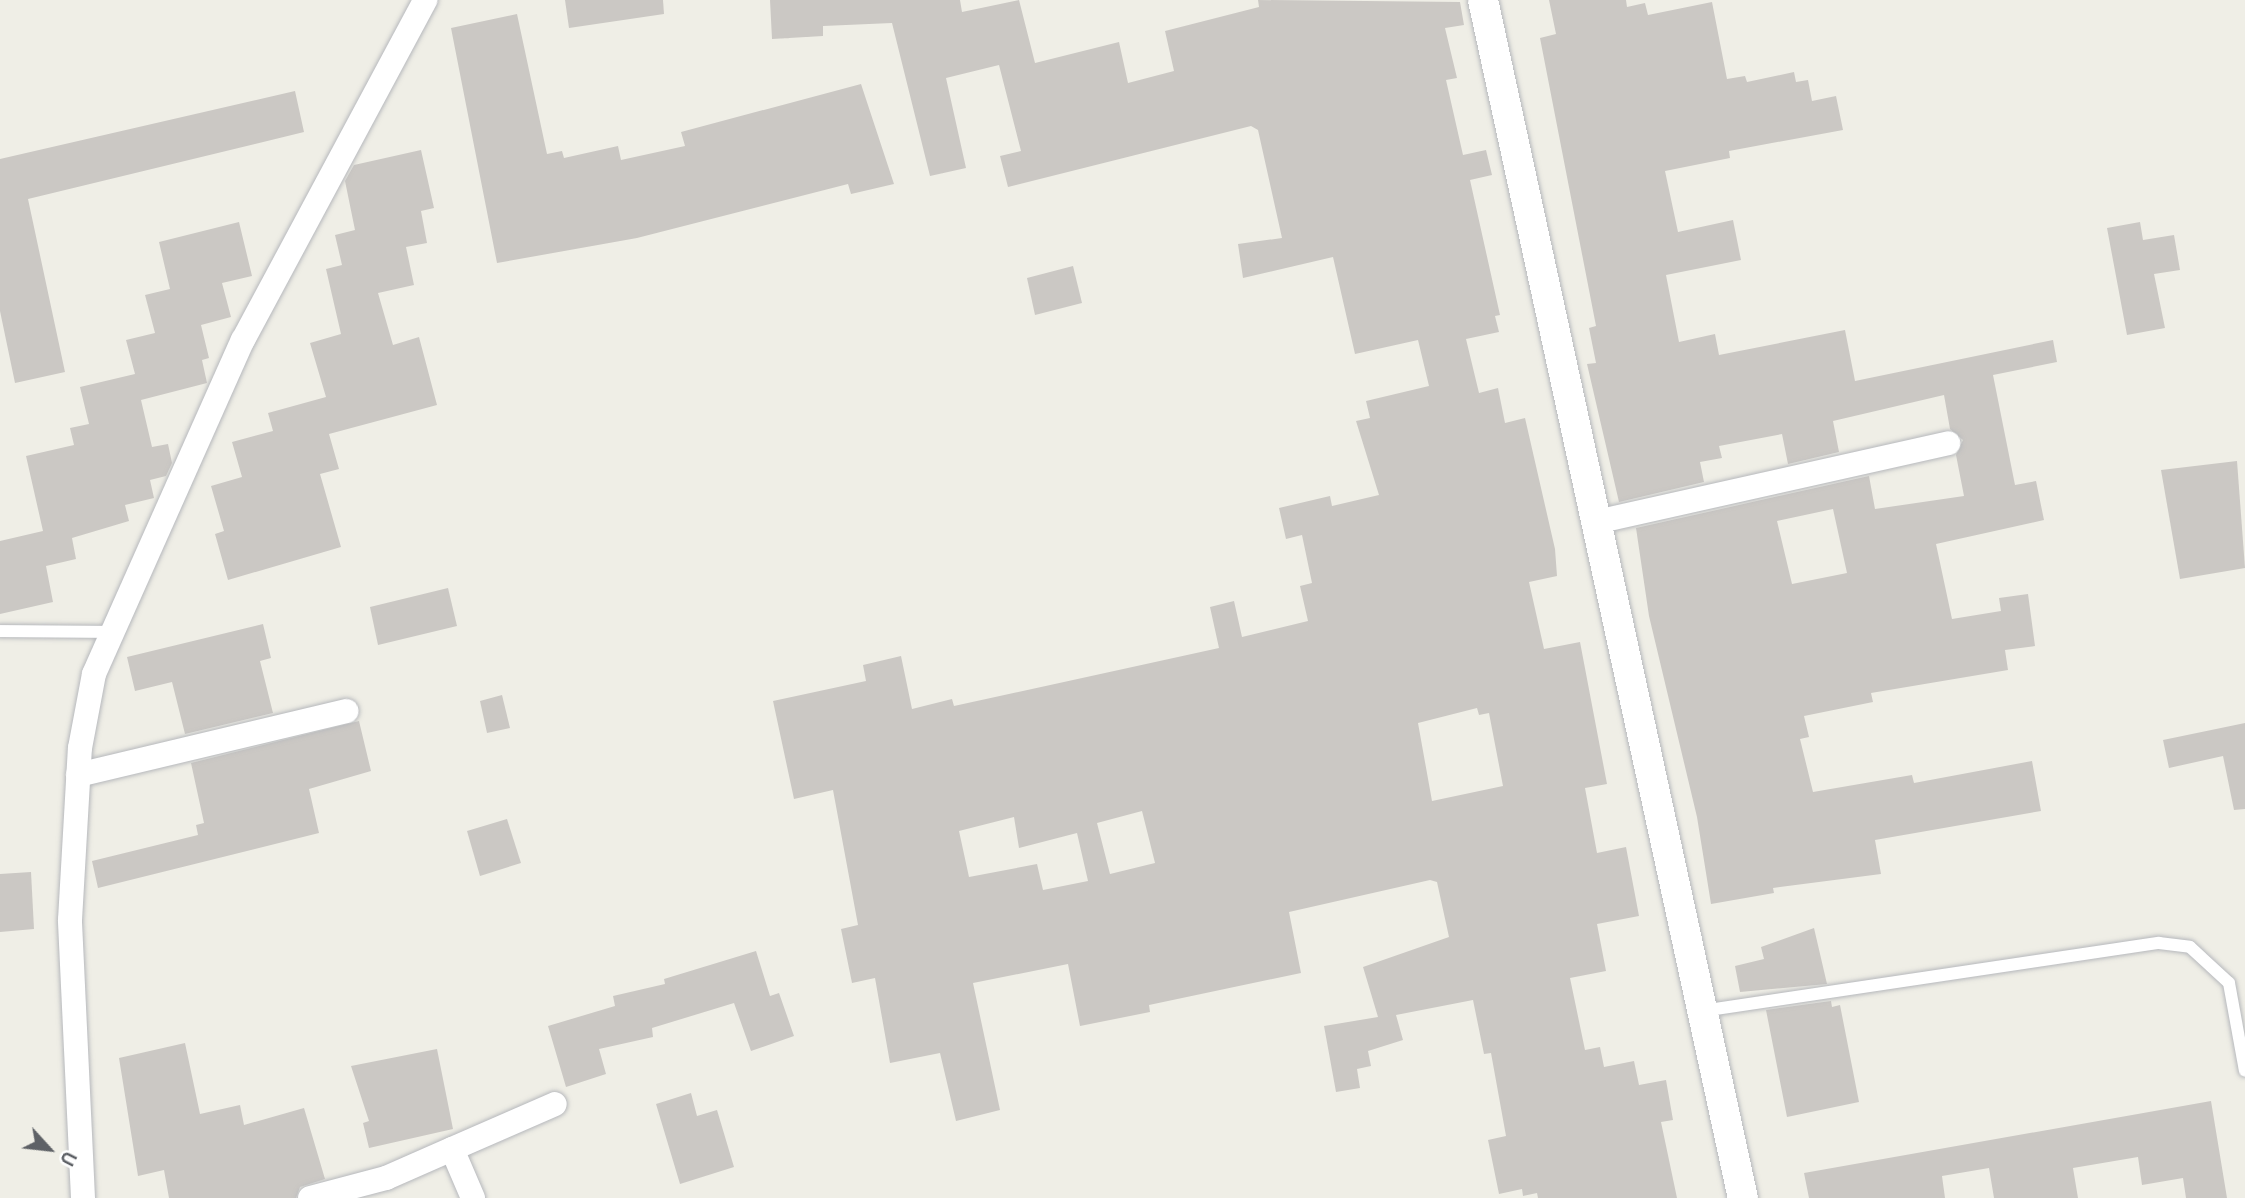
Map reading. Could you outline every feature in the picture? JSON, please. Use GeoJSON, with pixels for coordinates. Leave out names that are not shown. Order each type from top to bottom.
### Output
{"type":"FeatureCollection","features":[{"type":"Feature","properties":{"kind":"street"},"geometry":{"type":"LineString","coordinates":[[83,1198],[70,964],[78,775],[94,674],[243,340],[425,0]]}},
{"type":"Feature","properties":{"kind":"street"},"geometry":{"type":"LineString","coordinates":[[1483,0],[1700,1012],[1743,1198]]}},
{"type":"Feature","properties":{"kind":"street"},"geometry":{"type":"LineString","coordinates":[[1596,522],[1948,443]]}},
{"type":"Feature","properties":{"kind":"street"},"geometry":{"type":"LineString","coordinates":[[78,775],[346,711]]}},
{"type":"Feature","properties":{"kind":"street"},"geometry":{"type":"LineString","coordinates":[[310,1198],[386,1178],[555,1104]]}},
{"type":"Feature","properties":{"kind":"street"},"geometry":{"type":"LineString","coordinates":[[452,1149],[472,1198]]}},
{"type":"Feature","properties":{"kind":"lane"},"geometry":{"type":"LineString","coordinates":[[0,631],[115,632]]}},
{"type":"Feature","properties":{"kind":"lane"},"geometry":{"type":"LineString","coordinates":[[1700,1012],[2159,943],[2190,947],[2229,983],[2245,1071]]}},
{"type":"Feature","properties":{"kind":"building"},"geometry":{"type":"Polygon","coordinates":[[[565,0],[663,0],[664,14],[569,28],[565,0]]]}},
{"type":"Feature","properties":{"kind":"building"},"geometry":{"type":"Polygon","coordinates":[[[770,0],[960,0],[962,12],[1019,0],[1035,63],[1119,42],[1128,83],[1174,71],[1165,31],[1259,7],[1258,0],[1460,2],[1464,25],[1445,28],[1457,78],[1446,80],[1463,155],[1486,150],[1492,175],[1470,180],[1500,315],[1495,316],[1499,332],[1466,339],[1479,393],[1498,388],[1505,423],[1525,418],[1555,549],[1557,576],[1529,582],[1544,649],[1580,642],[1607,784],[1585,788],[1597,853],[1626,847],[1639,916],[1597,924],[1606,971],[1570,978],[1585,1050],[1600,1047],[1604,1067],[1634,1061],[1639,1085],[1666,1080],[1673,1120],[1661,1122],[1677,1198],[1538,1198],[1537,1193],[1523,1196],[1522,1189],[1499,1194],[1488,1140],[1506,1136],[1491,1053],[1484,1054],[1473,1000],[1396,1015],[1403,1040],[1368,1051],[1371,1066],[1357,1069],[1360,1088],[1336,1092],[1324,1026],[1378,1017],[1363,967],[1449,937],[1437,882],[1430,880],[1289,912],[1301,973],[1149,1005],[1150,1012],[1080,1026],[1068,964],[973,983],[1000,1110],[956,1121],[940,1053],[890,1063],[875,978],[852,983],[841,929],[858,925],[833,790],[794,799],[773,701],[866,681],[863,665],[901,656],[912,709],[952,699],[954,706],[1219,648],[1210,607],[1234,601],[1242,637],[1308,621],[1300,586],[1312,583],[1302,535],[1286,539],[1279,508],[1330,496],[1332,506],[1379,495],[1356,421],[1370,418],[1366,401],[1429,386],[1418,340],[1355,354],[1333,257],[1243,278],[1238,244],[1282,238],[1258,130],[1251,126],[1008,187],[1000,156],[1021,151],[999,65],[946,78],[966,168],[930,176],[892,23],[823,26],[823,36],[772,39],[770,0]],[[1477,708],[1418,723],[1432,801],[1503,786],[1489,713],[1479,715],[1477,708]],[[1142,811],[1097,823],[1110,874],[1155,863],[1142,811]],[[1014,817],[959,831],[969,877],[1037,864],[1043,890],[1088,881],[1077,833],[1019,848],[1014,817]]]}},
{"type":"Feature","properties":{"kind":"building"},"geometry":{"type":"Polygon","coordinates":[[[1549,0],[1626,0],[1627,7],[1645,3],[1648,15],[1712,2],[1727,79],[1745,76],[1747,82],[1794,72],[1796,82],[1808,80],[1812,101],[1836,96],[1843,130],[1729,151],[1730,158],[1665,171],[1678,232],[1733,220],[1741,260],[1666,275],[1679,342],[1715,334],[1719,355],[1845,330],[1855,381],[2053,340],[2057,362],[1993,375],[2015,485],[2036,481],[2044,520],[1936,544],[1952,619],[2001,611],[1999,598],[2028,594],[2035,646],[2005,650],[2008,670],[1871,693],[1873,702],[1804,716],[1809,737],[1800,739],[1813,792],[1912,775],[1914,783],[2032,761],[2041,811],[1875,840],[1881,874],[1773,888],[1774,893],[1711,904],[1697,817],[1649,616],[1636,528],[1869,476],[1875,509],[1964,496],[1956,455],[1963,440],[1950,429],[1944,395],[1833,421],[1839,452],[1788,464],[1782,434],[1719,446],[1722,458],[1700,462],[1704,482],[1619,502],[1587,364],[1596,363],[1589,328],[1596,326],[1540,38],[1556,34],[1549,0]],[[1833,509],[1777,521],[1792,584],[1847,573],[1833,509]]]}},
{"type":"Feature","properties":{"kind":"building"},"geometry":{"type":"Polygon","coordinates":[[[517,14],[547,154],[562,151],[564,158],[618,146],[621,160],[685,146],[681,132],[861,84],[894,184],[851,194],[848,184],[637,238],[497,263],[451,28],[517,14]]]}},
{"type":"Feature","properties":{"kind":"building"},"geometry":{"type":"Polygon","coordinates":[[[295,91],[304,132],[28,199],[65,372],[15,383],[0,311],[0,159],[295,91]]]}},
{"type":"Feature","properties":{"kind":"building"},"geometry":{"type":"Polygon","coordinates":[[[421,150],[434,208],[421,211],[427,243],[406,247],[414,285],[378,293],[393,345],[419,337],[437,405],[329,434],[339,469],[320,474],[341,547],[228,580],[215,534],[224,531],[211,486],[242,477],[232,442],[273,431],[268,413],[326,397],[310,343],[341,334],[326,269],[342,265],[335,235],[355,230],[345,181],[354,165],[421,150]]]}},
{"type":"Feature","properties":{"kind":"building"},"geometry":{"type":"Polygon","coordinates":[[[239,222],[252,276],[222,283],[231,317],[201,325],[209,358],[202,360],[207,383],[141,400],[152,447],[168,444],[172,463],[166,476],[150,480],[154,498],[125,505],[129,521],[72,538],[76,559],[46,566],[53,602],[0,614],[0,541],[43,531],[26,456],[74,445],[70,428],[89,424],[80,387],[135,374],[126,340],[155,333],[145,295],[170,289],[159,242],[239,222]]]}},
{"type":"Feature","properties":{"kind":"building"},"geometry":{"type":"Polygon","coordinates":[[[2140,222],[2143,240],[2174,235],[2180,270],[2154,274],[2165,328],[2127,335],[2107,228],[2140,222]]]}},
{"type":"Feature","properties":{"kind":"building"},"geometry":{"type":"Polygon","coordinates":[[[1073,266],[1082,303],[1035,315],[1027,278],[1073,266]]]}},
{"type":"Feature","properties":{"kind":"building"},"geometry":{"type":"Polygon","coordinates":[[[2237,461],[2245,568],[2180,579],[2161,470],[2237,461]]]}},
{"type":"Feature","properties":{"kind":"building"},"geometry":{"type":"Polygon","coordinates":[[[448,588],[457,626],[378,645],[370,607],[448,588]]]}},
{"type":"Feature","properties":{"kind":"building"},"geometry":{"type":"Polygon","coordinates":[[[263,624],[271,658],[260,661],[273,713],[185,734],[172,682],[135,691],[127,657],[263,624]]]}},
{"type":"Feature","properties":{"kind":"building"},"geometry":{"type":"Polygon","coordinates":[[[502,695],[510,728],[487,733],[480,701],[502,695]]]}},
{"type":"Feature","properties":{"kind":"building"},"geometry":{"type":"Polygon","coordinates":[[[359,721],[371,771],[309,789],[319,833],[98,888],[92,861],[198,835],[196,825],[204,823],[191,763],[359,721]]]}},
{"type":"Feature","properties":{"kind":"building"},"geometry":{"type":"Polygon","coordinates":[[[2245,723],[2245,809],[2234,810],[2223,756],[2169,768],[2163,740],[2245,723]]]}},
{"type":"Feature","properties":{"kind":"building"},"geometry":{"type":"Polygon","coordinates":[[[507,819],[521,863],[480,876],[467,831],[507,819]]]}},
{"type":"Feature","properties":{"kind":"building"},"geometry":{"type":"Polygon","coordinates":[[[31,872],[34,929],[0,932],[0,874],[31,872]]]}},
{"type":"Feature","properties":{"kind":"building"},"geometry":{"type":"Polygon","coordinates":[[[1814,928],[1827,984],[1740,992],[1735,966],[1764,959],[1761,947],[1814,928]]]}},
{"type":"Feature","properties":{"kind":"building"},"geometry":{"type":"Polygon","coordinates":[[[756,951],[770,996],[779,993],[794,1036],[751,1051],[734,1003],[652,1028],[653,1037],[599,1049],[606,1074],[566,1087],[548,1026],[615,1006],[613,996],[665,984],[664,979],[756,951]]]}},
{"type":"Feature","properties":{"kind":"building"},"geometry":{"type":"Polygon","coordinates":[[[1831,1001],[1832,1007],[1840,1005],[1859,1102],[1787,1117],[1766,1010],[1831,1001]]]}},
{"type":"Feature","properties":{"kind":"building"},"geometry":{"type":"Polygon","coordinates":[[[185,1043],[200,1114],[240,1105],[244,1125],[304,1108],[325,1179],[300,1187],[296,1198],[169,1198],[164,1170],[138,1176],[119,1058],[185,1043]]]}},
{"type":"Feature","properties":{"kind":"building"},"geometry":{"type":"Polygon","coordinates":[[[437,1049],[453,1129],[369,1148],[363,1123],[369,1121],[351,1066],[437,1049]]]}},
{"type":"Feature","properties":{"kind":"building"},"geometry":{"type":"Polygon","coordinates":[[[691,1093],[697,1116],[717,1110],[734,1167],[680,1184],[656,1104],[691,1093]]]}},
{"type":"Feature","properties":{"kind":"building"},"geometry":{"type":"Polygon","coordinates":[[[2211,1101],[2227,1198],[2186,1198],[2183,1178],[2142,1185],[2138,1157],[2073,1168],[2078,1198],[1994,1198],[1989,1168],[1942,1176],[1945,1198],[1809,1198],[1804,1173],[2211,1101]]]}}]}
